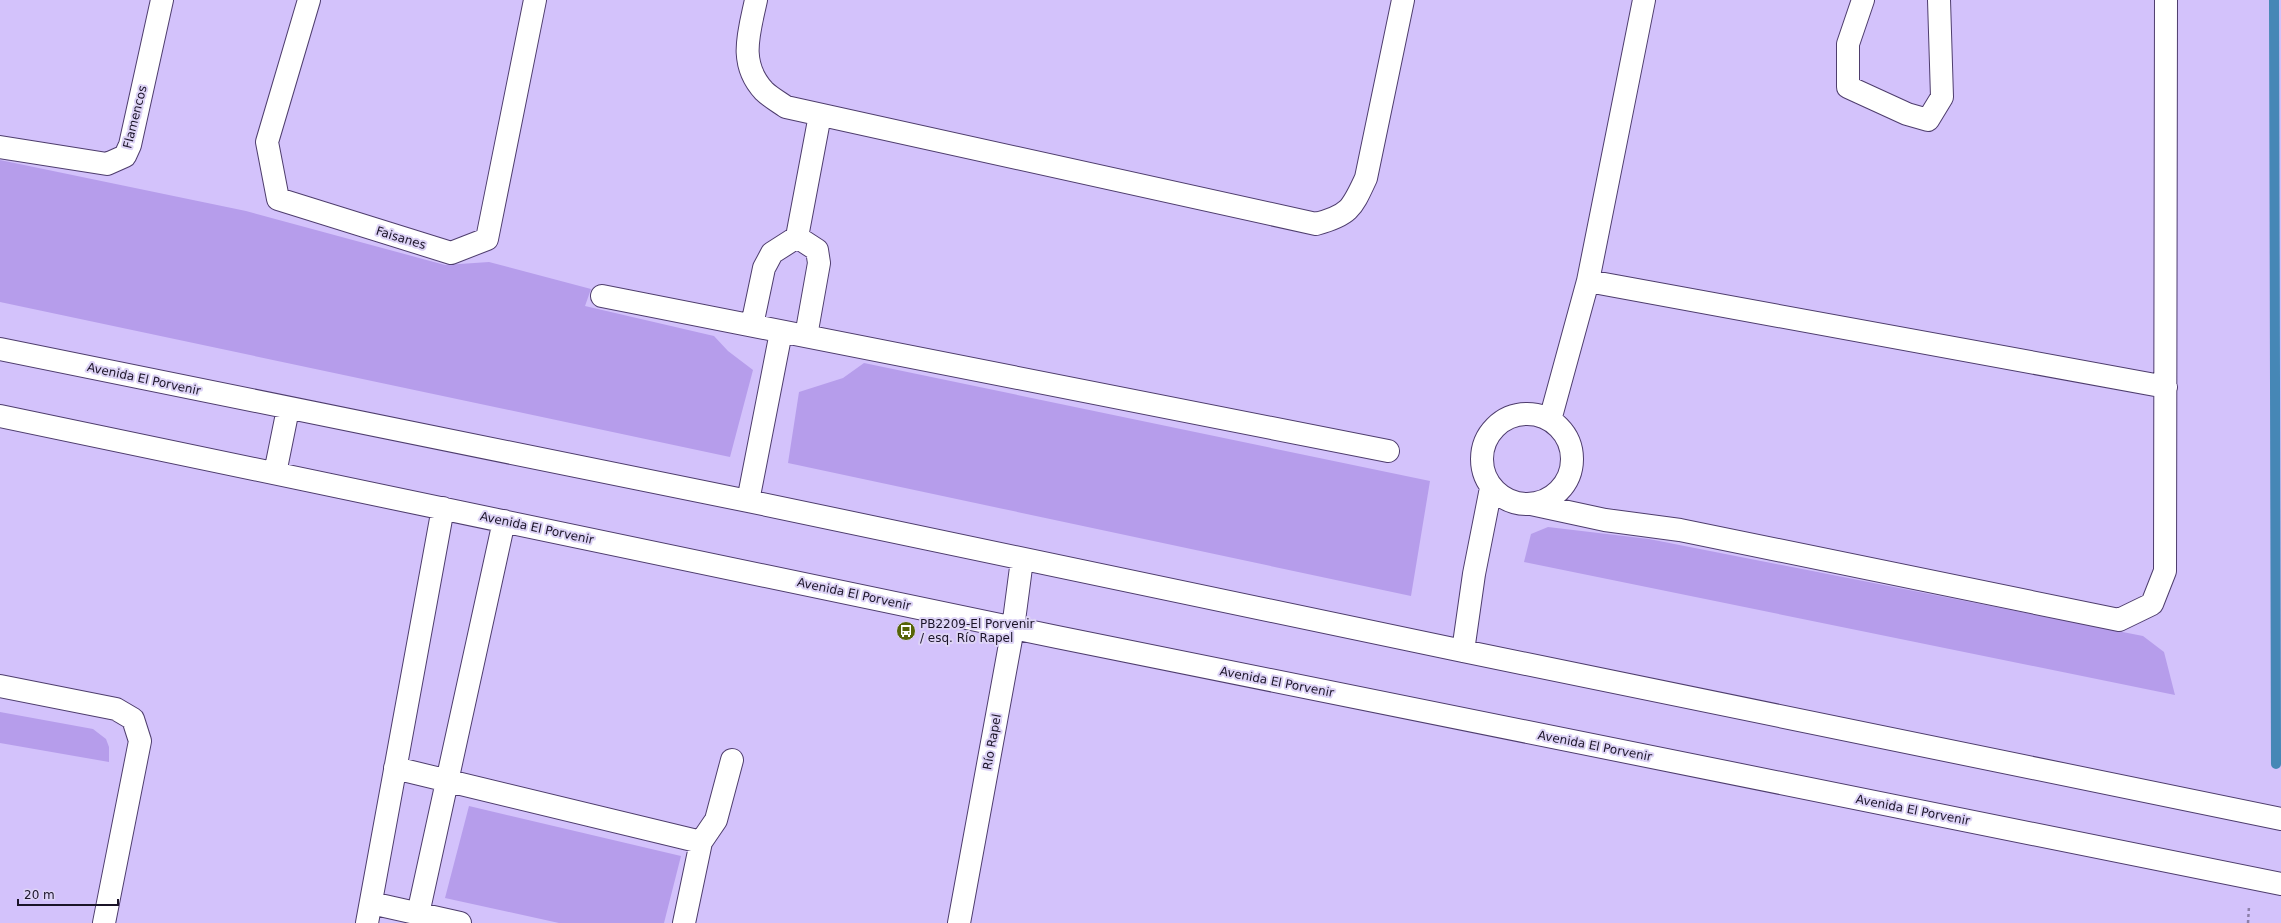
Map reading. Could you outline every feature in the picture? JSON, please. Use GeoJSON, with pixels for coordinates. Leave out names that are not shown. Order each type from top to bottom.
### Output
{"type":"FeatureCollection","features":[{"type":"Feature","properties":{"kind":"street","name":"Flamencos"},"geometry":{"type":"LineString","coordinates":[[0,147],[107,164],[125,156],[130,145],[162,0]]}},
{"type":"Feature","properties":{"kind":"street","name":"Faisanes"},"geometry":{"type":"LineString","coordinates":[[309,0],[267,142],[278,199],[451,253],[487,239],[535,0]]}},
{"type":"Feature","properties":{"kind":"street"},"geometry":{"type":"LineString","coordinates":[[756,0],[747,44],[750,71],[764,92],[786,107],[1316,224],[1337,218],[1354,204],[1366,178],[1403,0]]}},
{"type":"Feature","properties":{"kind":"street"},"geometry":{"type":"LineString","coordinates":[[1550,420],[1588,281],[1644,0]]}},
{"type":"Feature","properties":{"kind":"street"},"geometry":{"type":"LineString","coordinates":[[1863,0],[1848,44],[1848,87],[1907,114],[1928,120],[1942,97],[1939,0]]}},
{"type":"Feature","properties":{"kind":"street"},"geometry":{"type":"LineString","coordinates":[[1531,504],[1545,500],[1557,493],[1566,482],[1571,469],[1571,454],[1568,440],[1560,429],[1550,420],[1535,414],[1519,414],[1505,420],[1492,430],[1484,443],[1481,459],[1484,474],[1491,488],[1502,497],[1516,503],[1531,504],[1605,520],[1680,530],[2119,620],[2152,604],[2165,572],[2166,0]]}},
{"type":"Feature","properties":{"kind":"street"},"geometry":{"type":"LineString","coordinates":[[752,325],[764,268],[772,253],[797,237],[820,115]]}},
{"type":"Feature","properties":{"kind":"street"},"geometry":{"type":"LineString","coordinates":[[797,237],[817,250],[820,263],[806,336]]}},
{"type":"Feature","properties":{"kind":"street"},"geometry":{"type":"LineString","coordinates":[[1588,281],[2166,387]]}},
{"type":"Feature","properties":{"kind":"street"},"geometry":{"type":"LineString","coordinates":[[602,296],[1388,451]]}},
{"type":"Feature","properties":{"kind":"street"},"geometry":{"type":"LineString","coordinates":[[748,501],[780,332]]}},
{"type":"Feature","properties":{"kind":"street","name":"Avenida El Porvenir"},"geometry":{"type":"LineString","coordinates":[[0,349],[288,409],[748,501],[1022,560],[2281,819]]}},
{"type":"Feature","properties":{"kind":"street"},"geometry":{"type":"LineString","coordinates":[[275,474],[288,409]]}},
{"type":"Feature","properties":{"kind":"street","name":"Avenida El Porvenir"},"geometry":{"type":"LineString","coordinates":[[0,416],[1012,628],[2281,884]]}},
{"type":"Feature","properties":{"kind":"street"},"geometry":{"type":"LineString","coordinates":[[1463,651],[1474,574],[1491,488]]}},
{"type":"Feature","properties":{"kind":"street"},"geometry":{"type":"LineString","coordinates":[[443,508],[369,913],[418,914],[460,923]]}},
{"type":"Feature","properties":{"kind":"street"},"geometry":{"type":"LineString","coordinates":[[418,914],[504,521]]}},
{"type":"Feature","properties":{"kind":"street","name":"Río Rapel"},"geometry":{"type":"LineString","coordinates":[[959,923],[1012,628],[1022,560]]}},
{"type":"Feature","properties":{"kind":"street"},"geometry":{"type":"LineString","coordinates":[[0,686],[116,709],[132,719],[140,741],[104,923]]}},
{"type":"Feature","properties":{"kind":"street"},"geometry":{"type":"LineString","coordinates":[[684,923],[701,842],[716,820],[732,760]]}},
{"type":"Feature","properties":{"kind":"street"},"geometry":{"type":"LineString","coordinates":[[395,768],[701,842]]}},
{"type":"Feature","properties":{"kind":"shaded area"},"geometry":{"type":"Polygon","coordinates":[[[0,160],[246,211],[445,265],[489,262],[591,289],[585,306],[714,336],[728,351],[753,370],[730,457],[0,302],[0,160]]]}},
{"type":"Feature","properties":{"kind":"shaded area"},"geometry":{"type":"Polygon","coordinates":[[[864,363],[1430,481],[1411,596],[788,463],[799,392],[843,378],[864,363]]]}},
{"type":"Feature","properties":{"kind":"shaded area"},"geometry":{"type":"Polygon","coordinates":[[[1548,527],[1649,539],[2143,636],[2164,652],[2175,695],[1524,562],[1531,534],[1548,527]]]}},
{"type":"Feature","properties":{"kind":"shaded area"},"geometry":{"type":"Polygon","coordinates":[[[0,712],[93,729],[106,739],[109,747],[109,762],[0,743],[0,712]]]}},
{"type":"Feature","properties":{"kind":"shaded area"},"geometry":{"type":"Polygon","coordinates":[[[469,806],[681,856],[664,923],[559,923],[445,898],[469,806]]]}},
{"type":"Feature","properties":{"kind":"waterway"},"geometry":{"type":"LineString","coordinates":[[2274,0],[2276,764]]}},
{"type":"Feature","properties":{"kind":"place","name":"PB2209-El Porvenir / esq. Río Rapel"},"geometry":{"type":"Point","coordinates":[906,631]}}]}
